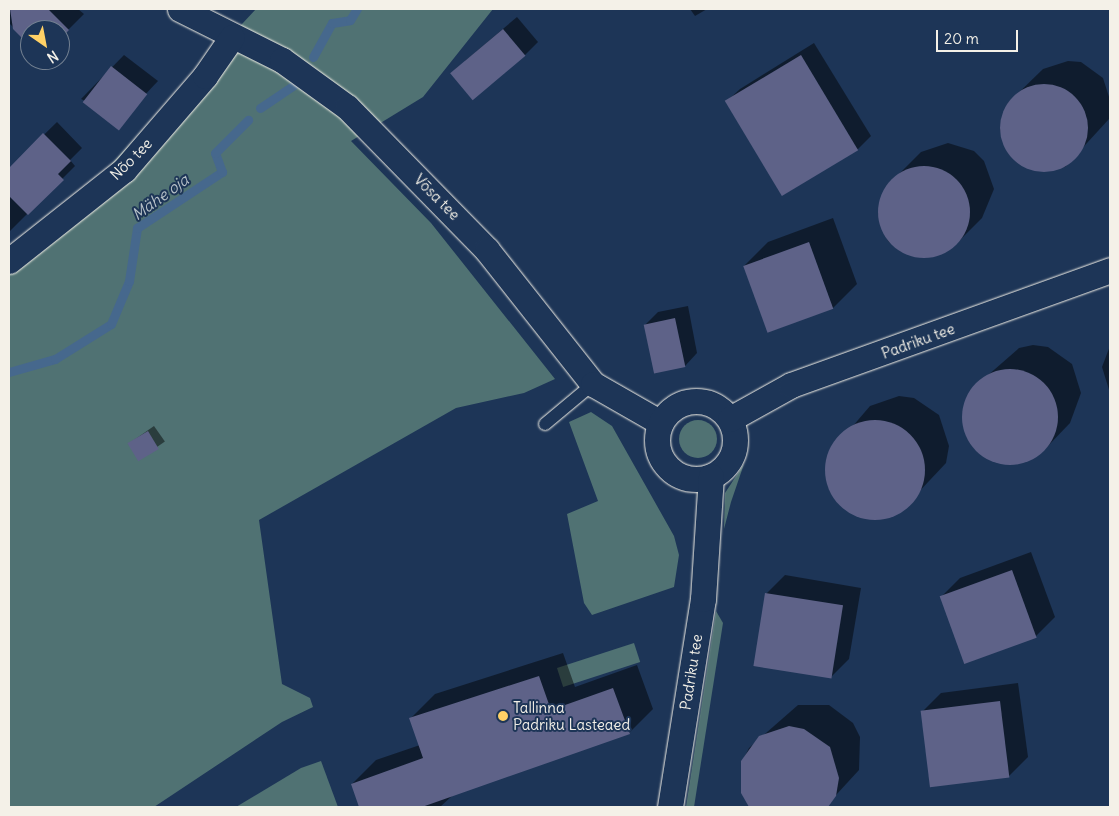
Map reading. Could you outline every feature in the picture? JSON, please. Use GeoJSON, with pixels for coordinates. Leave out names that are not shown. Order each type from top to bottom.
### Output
{"type":"FeatureCollection","features":[{"type":"Feature","properties":{"kind":"street","name":"Võsa tee"},"geometry":{"type":"LineString","coordinates":[[180,9],[232,37],[282,60],[347,108],[487,250],[593,384],[661,423]]}},
{"type":"Feature","properties":{"kind":"street","name":"Nõo tee"},"geometry":{"type":"LineString","coordinates":[[9,261],[124,170],[205,76],[232,37]]}},
{"type":"Feature","properties":{"kind":"street","name":"Padriku tee"},"geometry":{"type":"LineString","coordinates":[[730,419],[792,385],[1110,270]]}},
{"type":"Feature","properties":{"kind":"street"},"geometry":{"type":"LineString","coordinates":[[696,400],[716,406],[730,419],[736,446],[723,469],[711,476],[688,478],[668,467],[658,446],[661,423],[675,407],[696,400]]}},
{"type":"Feature","properties":{"kind":"street","name":"Padriku tee"},"geometry":{"type":"LineString","coordinates":[[670,807],[703,599],[711,476]]}},
{"type":"Feature","properties":{"kind":"lane"},"geometry":{"type":"LineString","coordinates":[[544,424],[593,384]]}},
{"type":"Feature","properties":{"kind":"green space"},"geometry":{"type":"Polygon","coordinates":[[[256,9],[493,9],[423,97],[351,141],[431,223],[555,379],[524,393],[456,408],[259,520],[282,684],[310,698],[313,707],[282,722],[154,807],[9,807],[9,274],[256,9]]]}},
{"type":"Feature","properties":{"kind":"green space"},"geometry":{"type":"Polygon","coordinates":[[[591,412],[612,426],[674,536],[679,555],[674,587],[592,615],[584,603],[567,514],[598,501],[569,422],[591,412]]]}},
{"type":"Feature","properties":{"kind":"green space"},"geometry":{"type":"Polygon","coordinates":[[[698,420],[712,425],[717,439],[712,453],[698,458],[684,453],[679,439],[684,425],[698,420]]]}},
{"type":"Feature","properties":{"kind":"green space"},"geometry":{"type":"Polygon","coordinates":[[[744,464],[731,502],[724,529],[725,493],[744,464]]]}},
{"type":"Feature","properties":{"kind":"green space"},"geometry":{"type":"Polygon","coordinates":[[[716,611],[723,623],[694,807],[686,807],[716,611]]]}},
{"type":"Feature","properties":{"kind":"green space"},"geometry":{"type":"Polygon","coordinates":[[[634,643],[640,662],[563,687],[557,668],[634,643]]]}},
{"type":"Feature","properties":{"kind":"green space"},"geometry":{"type":"Polygon","coordinates":[[[321,761],[338,807],[236,807],[301,768],[321,761]]]}},
{"type":"Feature","properties":{"kind":"building"},"geometry":{"type":"Polygon","coordinates":[[[10,9],[48,9],[59,20],[20,20],[20,36],[13,29],[10,9]]]}},
{"type":"Feature","properties":{"kind":"building"},"geometry":{"type":"Polygon","coordinates":[[[503,29],[525,56],[473,100],[450,73],[503,29]]]}},
{"type":"Feature","properties":{"kind":"building"},"geometry":{"type":"Polygon","coordinates":[[[801,55],[858,150],[782,196],[725,101],[801,55]]]}},
{"type":"Feature","properties":{"kind":"building"},"geometry":{"type":"Polygon","coordinates":[[[111,66],[147,94],[119,131],[83,102],[111,66]]]}},
{"type":"Feature","properties":{"kind":"building"},"geometry":{"type":"Polygon","coordinates":[[[1044,84],[1061,87],[1069,91],[1081,103],[1085,111],[1088,128],[1085,145],[1081,153],[1069,165],[1061,169],[1044,172],[1027,169],[1019,165],[1007,153],[1003,145],[1000,128],[1003,111],[1007,103],[1019,91],[1027,87],[1044,84]]]}},
{"type":"Feature","properties":{"kind":"building"},"geometry":{"type":"Polygon","coordinates":[[[43,133],[71,161],[58,174],[64,180],[28,215],[9,196],[9,168],[43,133]]]}},
{"type":"Feature","properties":{"kind":"building"},"geometry":{"type":"Polygon","coordinates":[[[924,166],[942,169],[957,179],[967,194],[970,212],[967,230],[957,245],[942,255],[924,258],[906,255],[891,245],[881,230],[878,212],[881,194],[891,179],[906,169],[924,166]]]}},
{"type":"Feature","properties":{"kind":"building"},"geometry":{"type":"Polygon","coordinates":[[[809,242],[833,309],[768,333],[743,266],[809,242]]]}},
{"type":"Feature","properties":{"kind":"building"},"geometry":{"type":"Polygon","coordinates":[[[675,318],[685,367],[654,374],[644,325],[675,318]]]}},
{"type":"Feature","properties":{"kind":"building"},"geometry":{"type":"Polygon","coordinates":[[[1010,369],[1028,373],[1044,383],[1054,399],[1058,417],[1054,435],[1044,451],[1028,461],[1010,465],[992,461],[976,451],[966,435],[962,417],[966,399],[976,383],[992,373],[1010,369]]]}},
{"type":"Feature","properties":{"kind":"building"},"geometry":{"type":"Polygon","coordinates":[[[875,420],[885,421],[903,428],[917,442],[924,460],[924,480],[917,498],[903,512],[885,519],[875,520],[865,519],[847,512],[833,498],[826,480],[825,470],[826,460],[833,442],[847,428],[865,421],[875,420]]]}},
{"type":"Feature","properties":{"kind":"building"},"geometry":{"type":"Polygon","coordinates":[[[148,431],[159,449],[138,461],[127,443],[148,431]]]}},
{"type":"Feature","properties":{"kind":"building"},"geometry":{"type":"Polygon","coordinates":[[[1012,570],[1037,638],[964,664],[940,596],[1012,570]]]}},
{"type":"Feature","properties":{"kind":"building"},"geometry":{"type":"Polygon","coordinates":[[[765,593],[843,605],[831,678],[753,666],[765,593]]]}},
{"type":"Feature","properties":{"kind":"building"},"geometry":{"type":"Polygon","coordinates":[[[539,676],[551,710],[613,688],[630,734],[422,807],[359,807],[351,784],[423,758],[409,718],[539,676]]]}},
{"type":"Feature","properties":{"kind":"building"},"geometry":{"type":"Polygon","coordinates":[[[1000,701],[1009,777],[930,787],[921,711],[1000,701]]]}},
{"type":"Feature","properties":{"kind":"building"},"geometry":{"type":"Polygon","coordinates":[[[789,726],[804,729],[830,747],[839,778],[836,796],[828,807],[749,807],[741,793],[741,761],[759,736],[789,726]]]}},
{"type":"Feature","properties":{"kind":"waterway"},"geometry":{"type":"LineString","coordinates":[[313,57],[332,23],[350,20],[357,9]]}},
{"type":"Feature","properties":{"kind":"waterway","name":"Mähe oja"},"geometry":{"type":"LineString","coordinates":[[260,108],[293,86]]}},
{"type":"Feature","properties":{"kind":"waterway","name":"Mähe oja"},"geometry":{"type":"LineString","coordinates":[[9,372],[55,359],[111,324],[129,281],[137,228],[222,172],[215,153],[248,120]]}},
{"type":"Feature","properties":{"kind":"place","name":"Tallinna Padriku Lasteaed"},"geometry":{"type":"Point","coordinates":[503,716]}}]}
